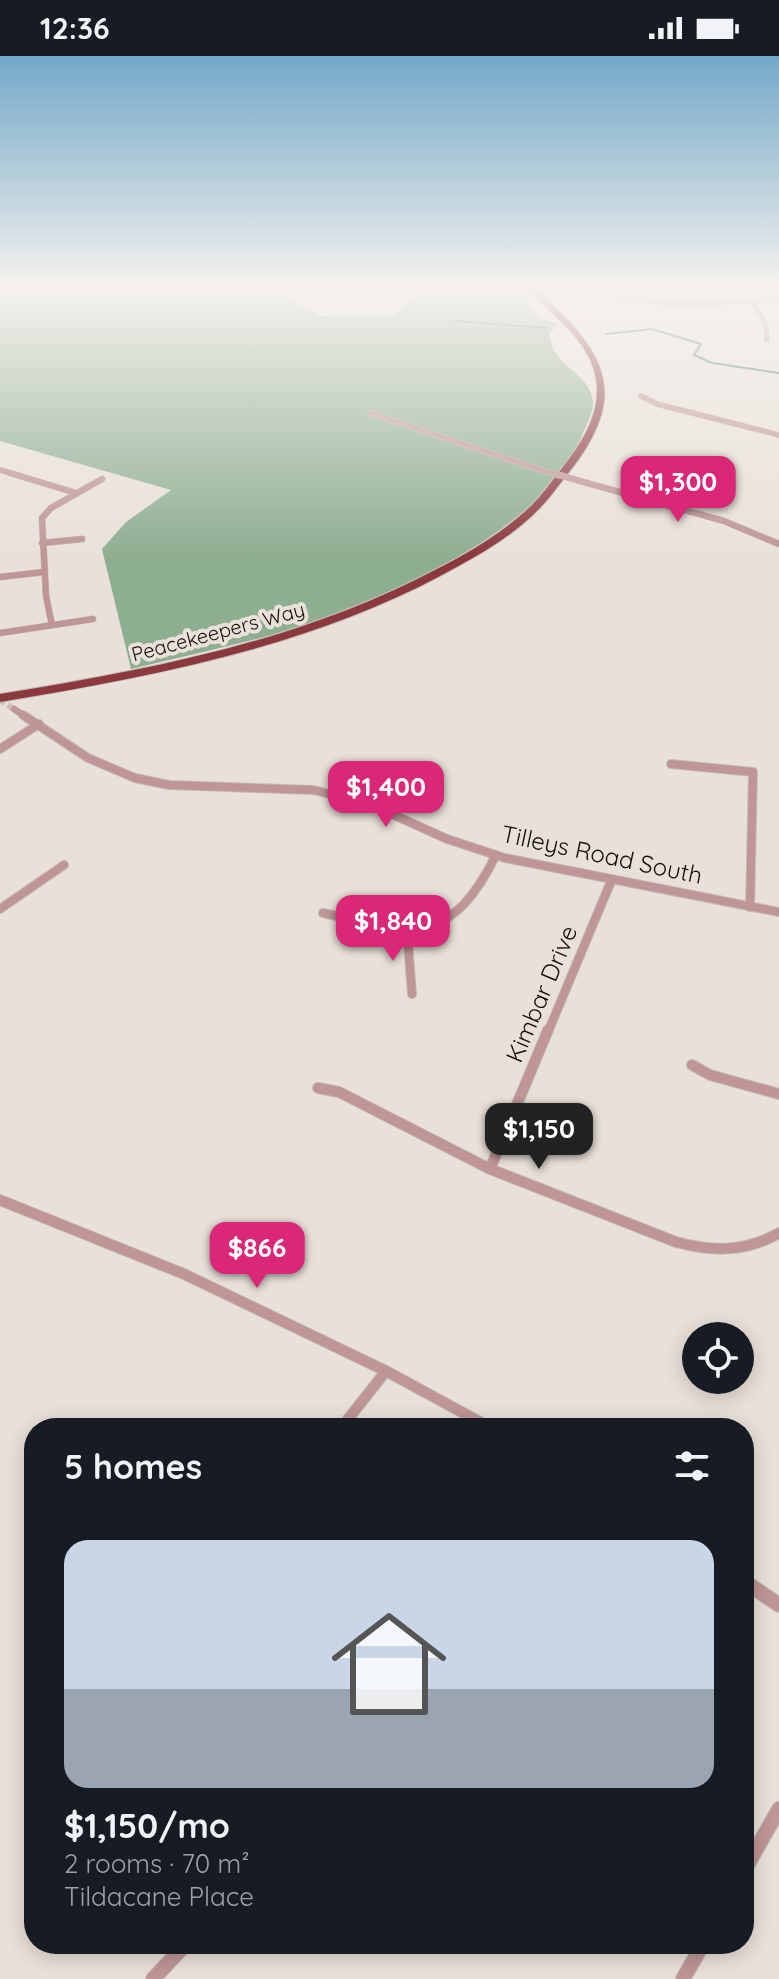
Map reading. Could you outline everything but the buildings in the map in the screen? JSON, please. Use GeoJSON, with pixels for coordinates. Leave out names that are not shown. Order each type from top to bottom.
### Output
{"type":"FeatureCollection","features":[{"type":"Feature","properties":{"kind":"highway","name":"Peacekeepers Way"},"geometry":{"type":"LineString","coordinates":[[0,698],[182,664],[285,637],[420,583],[485,548],[519,522],[566,477],[588,441],[601,404],[599,379]]}},
{"type":"Feature","properties":{"kind":"street"},"geometry":{"type":"LineString","coordinates":[[641,396],[657,404],[779,435]]}},
{"type":"Feature","properties":{"kind":"street"},"geometry":{"type":"LineString","coordinates":[[370,413],[544,471],[724,521],[779,544]]}},
{"type":"Feature","properties":{"kind":"street"},"geometry":{"type":"LineString","coordinates":[[0,470],[76,493]]}},
{"type":"Feature","properties":{"kind":"street"},"geometry":{"type":"LineString","coordinates":[[0,480],[12,473]]}},
{"type":"Feature","properties":{"kind":"street"},"geometry":{"type":"LineString","coordinates":[[52,625],[44,572],[43,516],[102,479]]}},
{"type":"Feature","properties":{"kind":"street"},"geometry":{"type":"LineString","coordinates":[[42,543],[82,539]]}},
{"type":"Feature","properties":{"kind":"street"},"geometry":{"type":"LineString","coordinates":[[0,577],[44,572]]}},
{"type":"Feature","properties":{"kind":"street"},"geometry":{"type":"LineString","coordinates":[[0,633],[93,619]]}},
{"type":"Feature","properties":{"kind":"street","name":"Tilleys Road South"},"geometry":{"type":"LineString","coordinates":[[14,709],[88,758],[135,778],[169,785],[314,790],[372,805],[447,839],[496,855],[779,912]]}},
{"type":"Feature","properties":{"kind":"street"},"geometry":{"type":"LineString","coordinates":[[0,749],[39,724]]}},
{"type":"Feature","properties":{"kind":"street"},"geometry":{"type":"LineString","coordinates":[[671,764],[753,772],[750,907]]}},
{"type":"Feature","properties":{"kind":"street"},"geometry":{"type":"LineString","coordinates":[[323,913],[407,930],[443,921],[466,906],[496,855]]}},
{"type":"Feature","properties":{"kind":"street"},"geometry":{"type":"LineString","coordinates":[[0,909],[64,865]]}},
{"type":"Feature","properties":{"kind":"street","name":"Kimbar Drive"},"geometry":{"type":"LineString","coordinates":[[490,1169],[612,879]]}},
{"type":"Feature","properties":{"kind":"street"},"geometry":{"type":"LineString","coordinates":[[407,930],[412,994]]}},
{"type":"Feature","properties":{"kind":"street"},"geometry":{"type":"LineString","coordinates":[[692,1065],[710,1075],[779,1094]]}},
{"type":"Feature","properties":{"kind":"street"},"geometry":{"type":"LineString","coordinates":[[318,1088],[339,1092],[490,1169],[676,1242],[703,1249],[745,1248],[779,1233]]}},
{"type":"Feature","properties":{"kind":"street"},"geometry":{"type":"LineString","coordinates":[[0,1200],[184,1274],[386,1371],[473,1418]]}},
{"type":"Feature","properties":{"kind":"street"},"geometry":{"type":"LineString","coordinates":[[349,1418],[386,1371]]}},
{"type":"Feature","properties":{"kind":"street"},"geometry":{"type":"LineString","coordinates":[[754,1588],[779,1605]]}},
{"type":"Feature","properties":{"kind":"street"},"geometry":{"type":"LineString","coordinates":[[754,1853],[779,1809]]}},
{"type":"Feature","properties":{"kind":"street"},"geometry":{"type":"LineString","coordinates":[[153,1979],[177,1954]]}},
{"type":"Feature","properties":{"kind":"street"},"geometry":{"type":"LineString","coordinates":[[683,1979],[697,1954]]}},
{"type":"Feature","properties":{"kind":"green space"},"geometry":{"type":"Polygon","coordinates":[[[0,379],[581,379],[592,395],[593,404],[581,438],[561,473],[531,505],[493,535],[450,561],[405,584],[316,621],[242,643],[131,669],[102,549],[126,522],[171,490],[0,441],[0,379]]]}},
{"type":"Feature","properties":{"kind":"tunnel"},"geometry":{"type":"LineString","coordinates":[[0,700],[14,709]]}}]}
